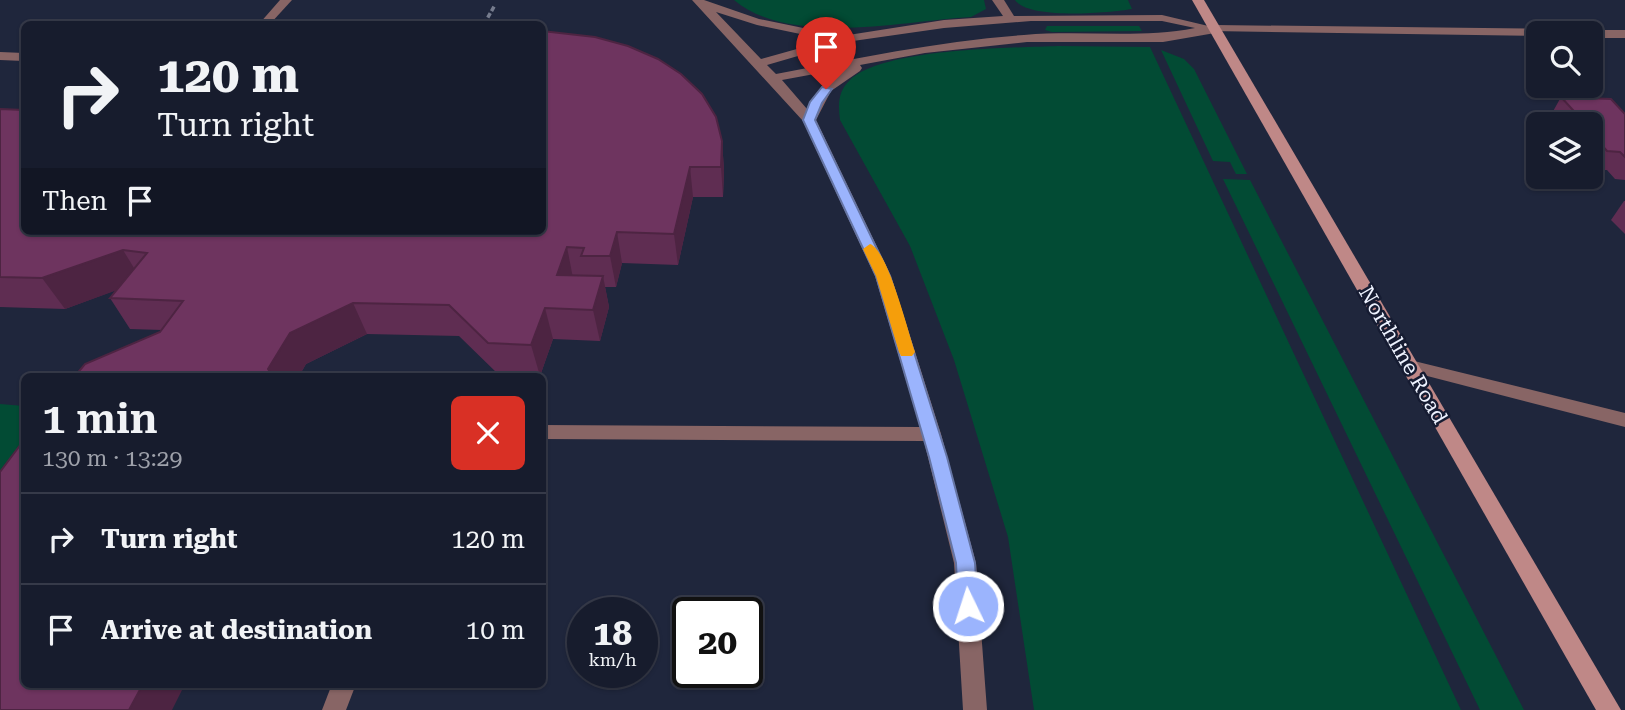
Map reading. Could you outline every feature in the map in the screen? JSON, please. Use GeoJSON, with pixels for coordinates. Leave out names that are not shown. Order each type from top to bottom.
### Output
{"type":"FeatureCollection","features":[{"type":"Feature","properties":{"kind":"main road","name":"Northline Road"},"geometry":{"type":"LineString","coordinates":[[1199,0],[1609,710]]}},
{"type":"Feature","properties":{"kind":"street"},"geometry":{"type":"LineString","coordinates":[[267,21],[286,0]]}},
{"type":"Feature","properties":{"kind":"street"},"geometry":{"type":"LineString","coordinates":[[998,0],[1011,20]]}},
{"type":"Feature","properties":{"kind":"street"},"geometry":{"type":"LineString","coordinates":[[700,2],[757,22],[845,39]]}},
{"type":"Feature","properties":{"kind":"street"},"geometry":{"type":"LineString","coordinates":[[700,2],[809,120],[883,276],[932,434],[965,563],[975,710]]}},
{"type":"Feature","properties":{"kind":"street"},"geometry":{"type":"LineString","coordinates":[[759,63],[845,39],[944,24],[1011,20],[1161,18],[1215,29]]}},
{"type":"Feature","properties":{"kind":"street"},"geometry":{"type":"LineString","coordinates":[[773,78],[925,49],[1027,38],[1163,38],[1215,29],[1526,33]]}},
{"type":"Feature","properties":{"kind":"street"},"geometry":{"type":"LineString","coordinates":[[1603,34],[1625,34]]}},
{"type":"Feature","properties":{"kind":"street"},"geometry":{"type":"LineString","coordinates":[[0,56],[21,57]]}},
{"type":"Feature","properties":{"kind":"street"},"geometry":{"type":"LineString","coordinates":[[809,120],[816,102],[836,77],[879,57]]}},
{"type":"Feature","properties":{"kind":"street"},"geometry":{"type":"LineString","coordinates":[[1410,366],[1625,419]]}},
{"type":"Feature","properties":{"kind":"street"},"geometry":{"type":"LineString","coordinates":[[546,432],[932,434]]}},
{"type":"Feature","properties":{"kind":"street"},"geometry":{"type":"LineString","coordinates":[[334,710],[342,688]]}},
{"type":"Feature","properties":{"kind":"path"},"geometry":{"type":"LineString","coordinates":[[486,21],[495,5]]}},
{"type":"Feature","properties":{"kind":"green space"},"geometry":{"type":"Polygon","coordinates":[[[734,0],[984,0],[986,9],[971,17],[881,26],[816,27],[785,23],[758,14],[734,0]]]}},
{"type":"Feature","properties":{"kind":"green space"},"geometry":{"type":"Polygon","coordinates":[[[1015,0],[1128,0],[1132,9],[1052,13],[1023,6],[1015,0]]]}},
{"type":"Feature","properties":{"kind":"green space"},"geometry":{"type":"Polygon","coordinates":[[[1047,26],[1139,26],[1142,31],[1052,32],[1045,30],[1047,26]]]}},
{"type":"Feature","properties":{"kind":"green space"},"geometry":{"type":"Polygon","coordinates":[[[1150,47],[1461,710],[1034,710],[1008,537],[954,360],[910,246],[840,120],[839,103],[841,93],[850,80],[867,69],[890,61],[980,49],[1150,47]]]}},
{"type":"Feature","properties":{"kind":"green space"},"geometry":{"type":"Polygon","coordinates":[[[1161,50],[1184,59],[1194,69],[1247,174],[1236,174],[1230,162],[1213,161],[1161,50]]]}},
{"type":"Feature","properties":{"kind":"green space"},"geometry":{"type":"Polygon","coordinates":[[[1223,179],[1250,180],[1524,710],[1480,710],[1223,179]]]}},
{"type":"Feature","properties":{"kind":"green space"},"geometry":{"type":"Polygon","coordinates":[[[0,404],[21,406],[21,450],[0,477],[0,404]]]}},
{"type":"Feature","properties":{"kind":"building"},"geometry":{"type":"Polygon","coordinates":[[[546,31],[595,37],[628,46],[658,59],[681,74],[702,94],[716,117],[722,141],[721,167],[690,167],[674,234],[617,232],[610,256],[581,256],[584,248],[567,247],[557,275],[603,276],[593,310],[545,308],[531,345],[488,343],[449,305],[353,303],[290,333],[268,369],[271,373],[78,373],[85,364],[160,332],[183,301],[110,298],[147,253],[123,250],[42,278],[0,277],[0,109],[21,110],[21,235],[546,235],[546,31]]]}},
{"type":"Feature","properties":{"kind":"building"},"geometry":{"type":"Polygon","coordinates":[[[1562,98],[1611,99],[1625,114],[1625,157],[1620,152],[1607,151],[1603,146],[1603,112],[1575,112],[1562,98]]]}},
{"type":"Feature","properties":{"kind":"building"},"geometry":{"type":"Polygon","coordinates":[[[21,444],[21,688],[141,688],[129,710],[0,710],[0,472],[21,444]]]}},
{"type":"Feature","properties":{"kind":"slow traffic"},"geometry":{"type":"LineString","coordinates":[[870,249],[883,276],[907,352]]}},
{"type":"Feature","properties":{"kind":"route"},"geometry":{"type":"LineString","coordinates":[[826,89],[816,102],[809,120],[840,180],[883,276],[938,457],[965,563],[968,606]]}}]}
